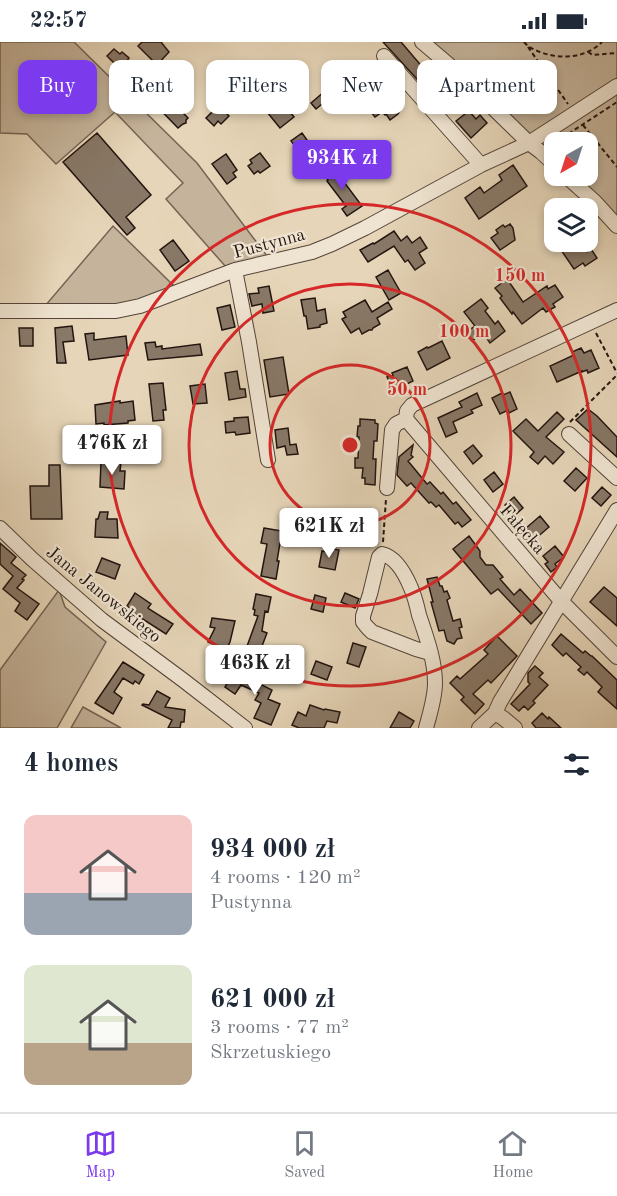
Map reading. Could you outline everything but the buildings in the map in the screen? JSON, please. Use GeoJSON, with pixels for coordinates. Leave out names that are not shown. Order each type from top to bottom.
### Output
{"type":"FeatureCollection","features":[{"type":"Feature","properties":{"kind":"street"},"geometry":{"type":"LineString","coordinates":[[422,42],[448,64],[528,143],[544,155]]}},
{"type":"Feature","properties":{"kind":"street"},"geometry":{"type":"LineString","coordinates":[[384,56],[481,165]]}},
{"type":"Feature","properties":{"kind":"street","name":"Pustynna"},"geometry":{"type":"LineString","coordinates":[[0,311],[116,311],[151,302],[235,270],[293,257],[332,244],[481,165],[528,143],[617,86]]}},
{"type":"Feature","properties":{"kind":"street"},"geometry":{"type":"LineString","coordinates":[[577,186],[617,226]]}},
{"type":"Feature","properties":{"kind":"street"},"geometry":{"type":"LineString","coordinates":[[235,270],[268,460]]}},
{"type":"Feature","properties":{"kind":"street"},"geometry":{"type":"LineString","coordinates":[[387,488],[392,430],[396,424],[406,419],[407,411],[414,404],[617,310]]}},
{"type":"Feature","properties":{"kind":"street","name":"Fałęcka"},"geometry":{"type":"LineString","coordinates":[[406,419],[561,601],[617,657]]}},
{"type":"Feature","properties":{"kind":"street"},"geometry":{"type":"LineString","coordinates":[[569,434],[617,478]]}},
{"type":"Feature","properties":{"kind":"street"},"geometry":{"type":"LineString","coordinates":[[479,728],[495,713],[617,510]]}},
{"type":"Feature","properties":{"kind":"street","name":"Jana Janowskiego"},"geometry":{"type":"LineString","coordinates":[[0,528],[102,620],[245,728]]}},
{"type":"Feature","properties":{"kind":"street"},"geometry":{"type":"LineString","coordinates":[[426,728],[435,681],[430,653],[405,575],[392,559],[382,554],[379,557],[363,622],[372,632],[416,650],[430,653]]}},
{"type":"Feature","properties":{"kind":"street"},"geometry":{"type":"LineString","coordinates":[[495,713],[515,728]]}},
{"type":"Feature","properties":{"kind":"path"},"geometry":{"type":"LineString","coordinates":[[524,42],[572,110]]}},
{"type":"Feature","properties":{"kind":"path"},"geometry":{"type":"LineString","coordinates":[[528,47],[558,57],[588,52],[602,42]]}},
{"type":"Feature","properties":{"kind":"path"},"geometry":{"type":"LineString","coordinates":[[588,52],[593,56],[617,53]]}},
{"type":"Feature","properties":{"kind":"path"},"geometry":{"type":"LineString","coordinates":[[572,132],[617,102]]}},
{"type":"Feature","properties":{"kind":"path"},"geometry":{"type":"LineString","coordinates":[[578,118],[617,167]]}},
{"type":"Feature","properties":{"kind":"path"},"geometry":{"type":"LineString","coordinates":[[569,434],[564,429],[617,374],[591,322]]}},
{"type":"Feature","properties":{"kind":"path"},"geometry":{"type":"LineString","coordinates":[[382,554],[387,488]]}},
{"type":"Feature","properties":{"kind":"shaded area"},"geometry":{"type":"Polygon","coordinates":[[[0,42],[74,42],[92,60],[18,60],[18,114],[97,114],[97,65],[109,76],[109,114],[113,114],[56,164],[27,134],[0,133],[0,42]]]}},
{"type":"Feature","properties":{"kind":"shaded area"},"geometry":{"type":"Polygon","coordinates":[[[426,42],[617,42],[617,221],[598,202],[598,198],[593,198],[581,186],[598,186],[598,132],[544,132],[544,150],[505,114],[557,114],[557,60],[446,60],[426,42]]]}},
{"type":"Feature","properties":{"kind":"shaded area"},"geometry":{"type":"Polygon","coordinates":[[[117,114],[147,114],[197,163],[267,256],[226,267],[166,199],[183,183],[117,114]]]}},
{"type":"Feature","properties":{"kind":"shaded area"},"geometry":{"type":"Polygon","coordinates":[[[113,226],[176,288],[145,299],[111,307],[45,306],[113,226]]]}},
{"type":"Feature","properties":{"kind":"shaded area"},"geometry":{"type":"Polygon","coordinates":[[[59,590],[65,607],[106,642],[57,728],[0,728],[0,670],[59,590]]]}},
{"type":"Feature","properties":{"kind":"shaded area"},"geometry":{"type":"Polygon","coordinates":[[[83,707],[121,728],[71,728],[83,707]]]}}]}
